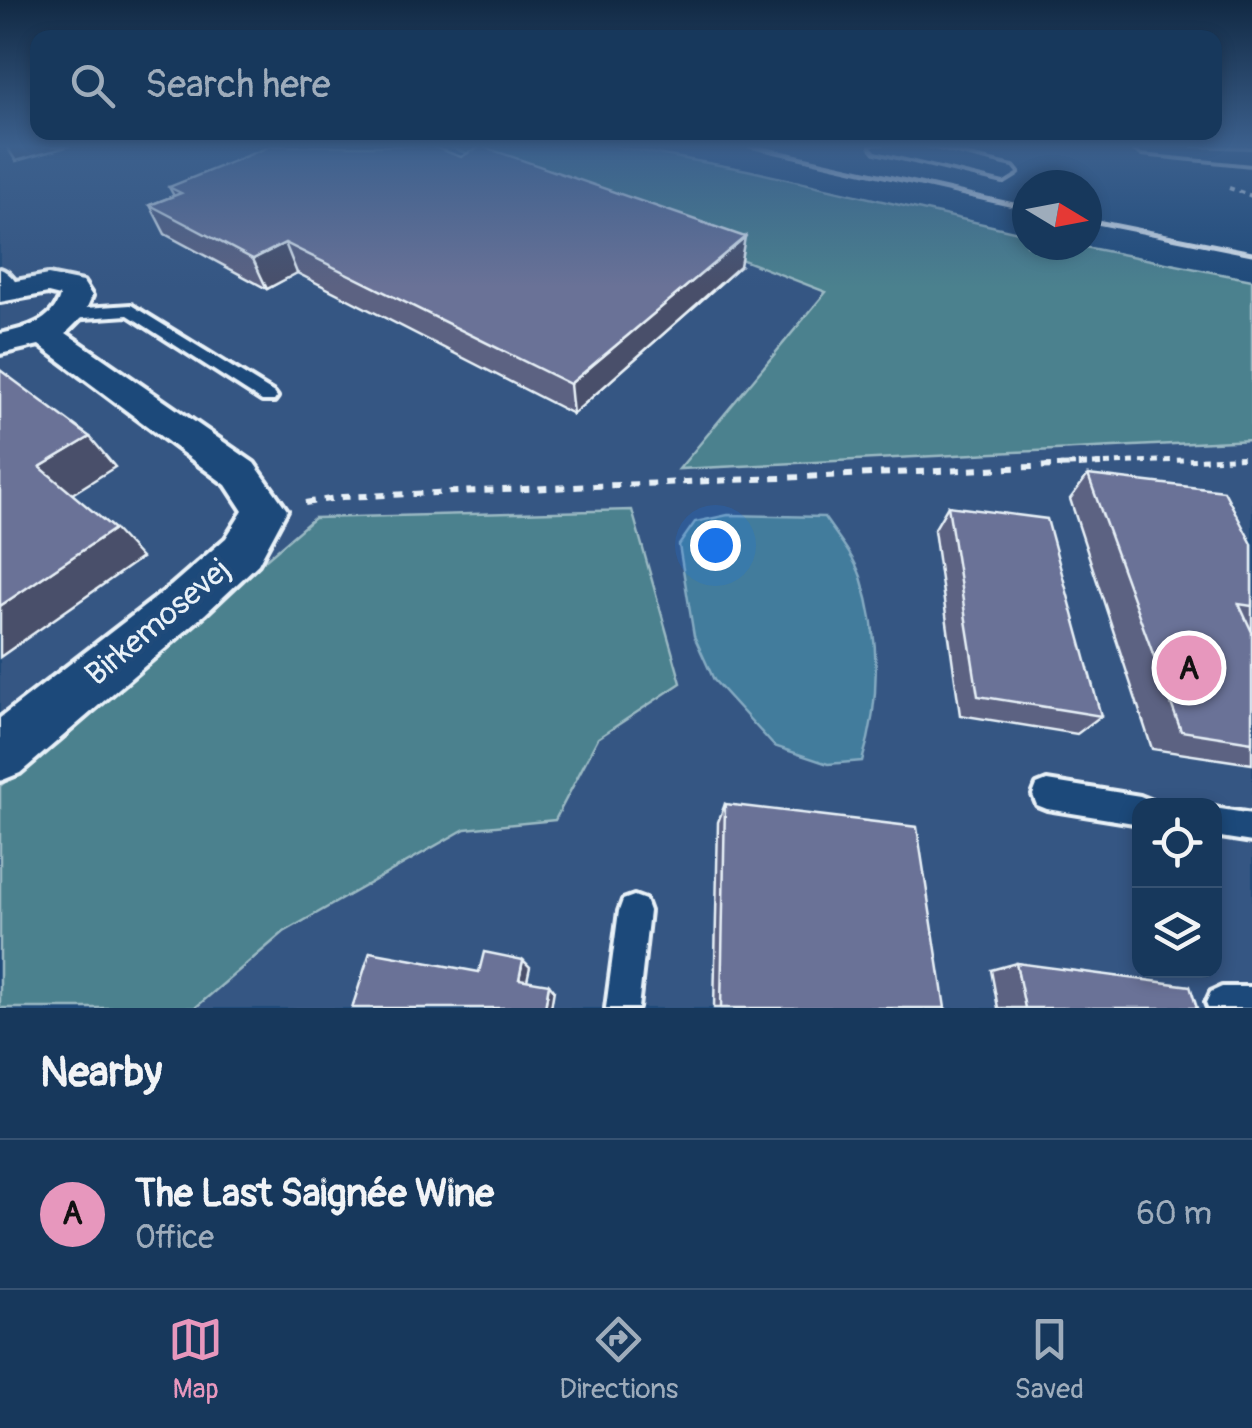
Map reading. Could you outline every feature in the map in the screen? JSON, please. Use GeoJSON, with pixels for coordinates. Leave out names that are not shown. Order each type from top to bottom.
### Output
{"type":"FeatureCollection","features":[{"type":"Feature","properties":{"kind":"street"},"geometry":{"type":"LineString","coordinates":[[0,344],[56,323],[76,304],[72,290],[48,284],[4,285]]}},
{"type":"Feature","properties":{"kind":"street"},"geometry":{"type":"LineString","coordinates":[[56,323],[240,474],[266,510]]}},
{"type":"Feature","properties":{"kind":"street","name":"Birkemosevej"},"geometry":{"type":"LineString","coordinates":[[0,754],[202,588],[242,551],[266,510]]}},
{"type":"Feature","properties":{"kind":"lane"},"geometry":{"type":"LineString","coordinates":[[56,323],[131,310],[268,397]]}},
{"type":"Feature","properties":{"kind":"lane"},"geometry":{"type":"LineString","coordinates":[[1047,795],[1132,809]]}},
{"type":"Feature","properties":{"kind":"lane"},"geometry":{"type":"LineString","coordinates":[[1222,823],[1252,828]]}},
{"type":"Feature","properties":{"kind":"lane"},"geometry":{"type":"LineString","coordinates":[[622,1008],[634,911]]}},
{"type":"Feature","properties":{"kind":"path"},"geometry":{"type":"LineString","coordinates":[[266,510],[342,497],[1252,456]]}},
{"type":"Feature","properties":{"kind":"shaded area"},"geometry":{"type":"Polygon","coordinates":[[[0,193],[570,193],[827,292],[681,469],[1252,440],[1252,1008],[0,1008],[0,193]]]}},
{"type":"Feature","properties":{"kind":"shaded area"},"geometry":{"type":"Polygon","coordinates":[[[728,515],[824,517],[854,561],[872,623],[876,669],[873,715],[862,761],[828,764],[774,746],[714,680],[694,636],[679,545],[695,522],[728,515]]]}},
{"type":"Feature","properties":{"kind":"green space"},"geometry":{"type":"Polygon","coordinates":[[[570,193],[848,193],[1012,231],[1012,260],[1102,260],[1102,250],[1252,280],[1252,440],[679,469],[826,292],[570,193]]]}},
{"type":"Feature","properties":{"kind":"green space"},"geometry":{"type":"Polygon","coordinates":[[[632,510],[681,683],[598,738],[555,820],[465,829],[284,932],[195,1008],[0,1008],[0,786],[314,518],[632,510]]]}},
{"type":"Feature","properties":{"kind":"building"},"geometry":{"type":"Polygon","coordinates":[[[181,193],[617,193],[745,237],[570,384],[285,243],[253,259],[150,205],[181,193]]]}},
{"type":"Feature","properties":{"kind":"building"},"geometry":{"type":"Polygon","coordinates":[[[0,370],[90,437],[40,467],[114,529],[0,606],[0,370]]]}},
{"type":"Feature","properties":{"kind":"building"},"geometry":{"type":"Polygon","coordinates":[[[1088,475],[1224,491],[1252,544],[1252,606],[1239,604],[1252,632],[1252,742],[1181,731],[1088,475]]]}},
{"type":"Feature","properties":{"kind":"building"},"geometry":{"type":"Polygon","coordinates":[[[948,506],[1047,519],[1101,716],[978,696],[948,506]]]}},
{"type":"Feature","properties":{"kind":"building"},"geometry":{"type":"Polygon","coordinates":[[[725,804],[917,827],[945,1008],[721,1008],[725,804]]]}},
{"type":"Feature","properties":{"kind":"building"},"geometry":{"type":"Polygon","coordinates":[[[370,952],[479,972],[484,952],[523,960],[519,979],[549,984],[545,1008],[352,1008],[370,952]]]}},
{"type":"Feature","properties":{"kind":"building"},"geometry":{"type":"Polygon","coordinates":[[[1016,963],[1190,986],[1197,1008],[1025,1008],[1016,963]]]}},
{"type":"Feature","properties":{"kind":"railway"},"geometry":{"type":"LineString","coordinates":[[960,193],[1012,205]]}},
{"type":"Feature","properties":{"kind":"railway"},"geometry":{"type":"LineString","coordinates":[[1102,223],[1252,253]]}},
{"type":"Feature","properties":{"kind":"place","name":"The Last Saignée Wine"},"geometry":{"type":"Point","coordinates":[1189,668]}}]}
